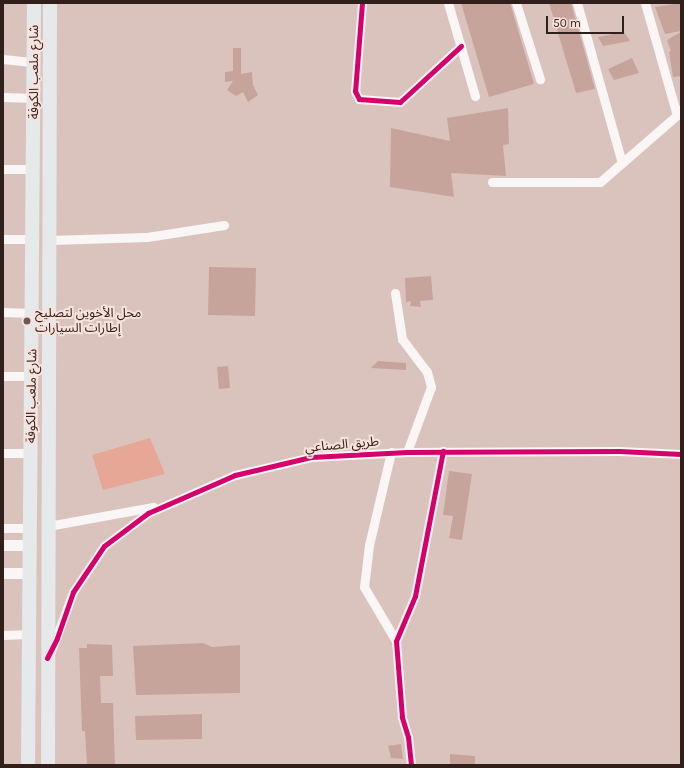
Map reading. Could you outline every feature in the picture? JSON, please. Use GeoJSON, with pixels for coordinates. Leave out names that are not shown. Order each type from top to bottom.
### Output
{"type":"FeatureCollection","features":[{"type":"Feature","properties":{"kind":"main road","name":"شارع ملعب الكوفة"},"geometry":{"type":"LineString","coordinates":[[28,765],[28,528],[32,376],[34,3]]}},
{"type":"Feature","properties":{"kind":"main road","name":"شارع ملعب الكوفة"},"geometry":{"type":"LineString","coordinates":[[48,765],[47,658],[50,3]]}},
{"type":"Feature","properties":{"kind":"main road"},"geometry":{"type":"LineString","coordinates":[[34,114],[40,118],[50,114]]}},
{"type":"Feature","properties":{"kind":"main road"},"geometry":{"type":"LineString","coordinates":[[34,132],[42,128],[50,132]]}},
{"type":"Feature","properties":{"kind":"street"},"geometry":{"type":"LineString","coordinates":[[362,3],[356,91],[359,99],[400,102],[461,46]]}},
{"type":"Feature","properties":{"kind":"street"},"geometry":{"type":"LineString","coordinates":[[448,3],[475,96]]}},
{"type":"Feature","properties":{"kind":"street"},"geometry":{"type":"LineString","coordinates":[[516,3],[540,79]]}},
{"type":"Feature","properties":{"kind":"street"},"geometry":{"type":"LineString","coordinates":[[577,3],[622,163]]}},
{"type":"Feature","properties":{"kind":"street"},"geometry":{"type":"LineString","coordinates":[[492,182],[600,182],[679,112],[645,3]]}},
{"type":"Feature","properties":{"kind":"street"},"geometry":{"type":"LineString","coordinates":[[3,59],[34,62]]}},
{"type":"Feature","properties":{"kind":"street"},"geometry":{"type":"LineString","coordinates":[[3,97],[34,98]]}},
{"type":"Feature","properties":{"kind":"street"},"geometry":{"type":"LineString","coordinates":[[3,168],[33,169]]}},
{"type":"Feature","properties":{"kind":"street"},"geometry":{"type":"LineString","coordinates":[[50,240],[147,237],[224,225]]}},
{"type":"Feature","properties":{"kind":"street"},"geometry":{"type":"LineString","coordinates":[[3,239],[33,239]]}},
{"type":"Feature","properties":{"kind":"street"},"geometry":{"type":"LineString","coordinates":[[395,293],[402,339],[424,366],[430,386],[406,452]]}},
{"type":"Feature","properties":{"kind":"street"},"geometry":{"type":"LineString","coordinates":[[3,312],[32,313]]}},
{"type":"Feature","properties":{"kind":"street"},"geometry":{"type":"LineString","coordinates":[[3,376],[32,376]]}},
{"type":"Feature","properties":{"kind":"street"},"geometry":{"type":"LineString","coordinates":[[396,640],[414,596],[444,451]]}},
{"type":"Feature","properties":{"kind":"street","name":"طريق الصناعي"},"geometry":{"type":"LineString","coordinates":[[47,658],[57,638],[73,592],[92,560],[123,530],[164,504],[235,475],[311,457],[391,452],[619,451],[681,454]]}},
{"type":"Feature","properties":{"kind":"street"},"geometry":{"type":"LineString","coordinates":[[391,452],[369,545],[364,587],[396,640],[402,717],[408,737],[411,765]]}},
{"type":"Feature","properties":{"kind":"street"},"geometry":{"type":"LineString","coordinates":[[3,453],[31,453]]}},
{"type":"Feature","properties":{"kind":"street"},"geometry":{"type":"LineString","coordinates":[[48,526],[164,504]]}},
{"type":"Feature","properties":{"kind":"street"},"geometry":{"type":"LineString","coordinates":[[3,528],[28,528]]}},
{"type":"Feature","properties":{"kind":"street"},"geometry":{"type":"LineString","coordinates":[[3,545],[28,545]]}},
{"type":"Feature","properties":{"kind":"street"},"geometry":{"type":"LineString","coordinates":[[3,573],[28,573]]}},
{"type":"Feature","properties":{"kind":"street"},"geometry":{"type":"LineString","coordinates":[[3,635],[28,634]]}},
{"type":"Feature","properties":{"kind":"shaded area"},"geometry":{"type":"Polygon","coordinates":[[[150,438],[165,474],[103,490],[92,455],[150,438]]]}},
{"type":"Feature","properties":{"kind":"building"},"geometry":{"type":"Polygon","coordinates":[[[461,3],[510,3],[534,84],[489,97],[461,3]]]}},
{"type":"Feature","properties":{"kind":"building"},"geometry":{"type":"Polygon","coordinates":[[[549,3],[571,3],[595,89],[576,93],[549,3]]]}},
{"type":"Feature","properties":{"kind":"building"},"geometry":{"type":"Polygon","coordinates":[[[681,3],[681,31],[665,34],[655,7],[681,3]]]}},
{"type":"Feature","properties":{"kind":"building"},"geometry":{"type":"Polygon","coordinates":[[[624,32],[630,41],[603,46],[598,37],[624,32]]]}},
{"type":"Feature","properties":{"kind":"building"},"geometry":{"type":"Polygon","coordinates":[[[681,32],[681,76],[673,77],[669,52],[671,51],[667,40],[681,32]]]}},
{"type":"Feature","properties":{"kind":"building"},"geometry":{"type":"Polygon","coordinates":[[[233,48],[241,48],[241,74],[252,72],[253,85],[258,95],[248,102],[243,92],[236,96],[227,90],[233,81],[225,82],[225,72],[233,71],[233,48]]]}},
{"type":"Feature","properties":{"kind":"building"},"geometry":{"type":"Polygon","coordinates":[[[632,58],[639,73],[614,80],[608,69],[632,58]]]}},
{"type":"Feature","properties":{"kind":"building"},"geometry":{"type":"Polygon","coordinates":[[[508,108],[509,144],[503,145],[506,176],[451,173],[454,197],[390,187],[391,128],[450,141],[447,118],[508,108]]]}},
{"type":"Feature","properties":{"kind":"building"},"geometry":{"type":"Polygon","coordinates":[[[209,267],[256,268],[255,316],[208,315],[209,267]]]}},
{"type":"Feature","properties":{"kind":"building"},"geometry":{"type":"Polygon","coordinates":[[[431,276],[433,300],[420,301],[421,307],[410,306],[411,301],[406,302],[405,278],[431,276]]]}},
{"type":"Feature","properties":{"kind":"building"},"geometry":{"type":"Polygon","coordinates":[[[378,361],[406,363],[406,370],[371,368],[378,361]]]}},
{"type":"Feature","properties":{"kind":"building"},"geometry":{"type":"Polygon","coordinates":[[[228,366],[230,388],[219,389],[217,367],[228,366]]]}},
{"type":"Feature","properties":{"kind":"building"},"geometry":{"type":"Polygon","coordinates":[[[449,471],[472,474],[462,540],[449,538],[453,516],[443,515],[449,471]]]}},
{"type":"Feature","properties":{"kind":"building"},"geometry":{"type":"Polygon","coordinates":[[[203,643],[212,647],[240,645],[240,693],[136,695],[133,646],[203,643]]]}},
{"type":"Feature","properties":{"kind":"building"},"geometry":{"type":"Polygon","coordinates":[[[87,644],[112,645],[113,676],[100,676],[101,703],[113,703],[115,765],[87,765],[85,731],[82,731],[79,648],[87,648],[87,644]]]}},
{"type":"Feature","properties":{"kind":"building"},"geometry":{"type":"Polygon","coordinates":[[[202,714],[202,739],[136,740],[135,716],[202,714]]]}},
{"type":"Feature","properties":{"kind":"building"},"geometry":{"type":"Polygon","coordinates":[[[401,744],[403,759],[391,758],[388,746],[401,744]]]}},
{"type":"Feature","properties":{"kind":"building"},"geometry":{"type":"Polygon","coordinates":[[[450,754],[475,756],[475,765],[450,765],[450,754]]]}},
{"type":"Feature","properties":{"kind":"cycle path"},"geometry":{"type":"LineString","coordinates":[[362,3],[355,91],[359,99],[400,102],[461,46]]}},
{"type":"Feature","properties":{"kind":"cycle path"},"geometry":{"type":"LineString","coordinates":[[411,765],[408,737],[402,717],[396,641],[415,596],[443,451]]}},
{"type":"Feature","properties":{"kind":"cycle path"},"geometry":{"type":"LineString","coordinates":[[47,658],[57,638],[73,592],[104,546],[148,513],[235,475],[311,457],[407,452],[619,451],[681,454]]}},
{"type":"Feature","properties":{"kind":"place","name":"محل الأخوين لتصليح إطارات السيارات"},"geometry":{"type":"Point","coordinates":[27,321]}}]}
